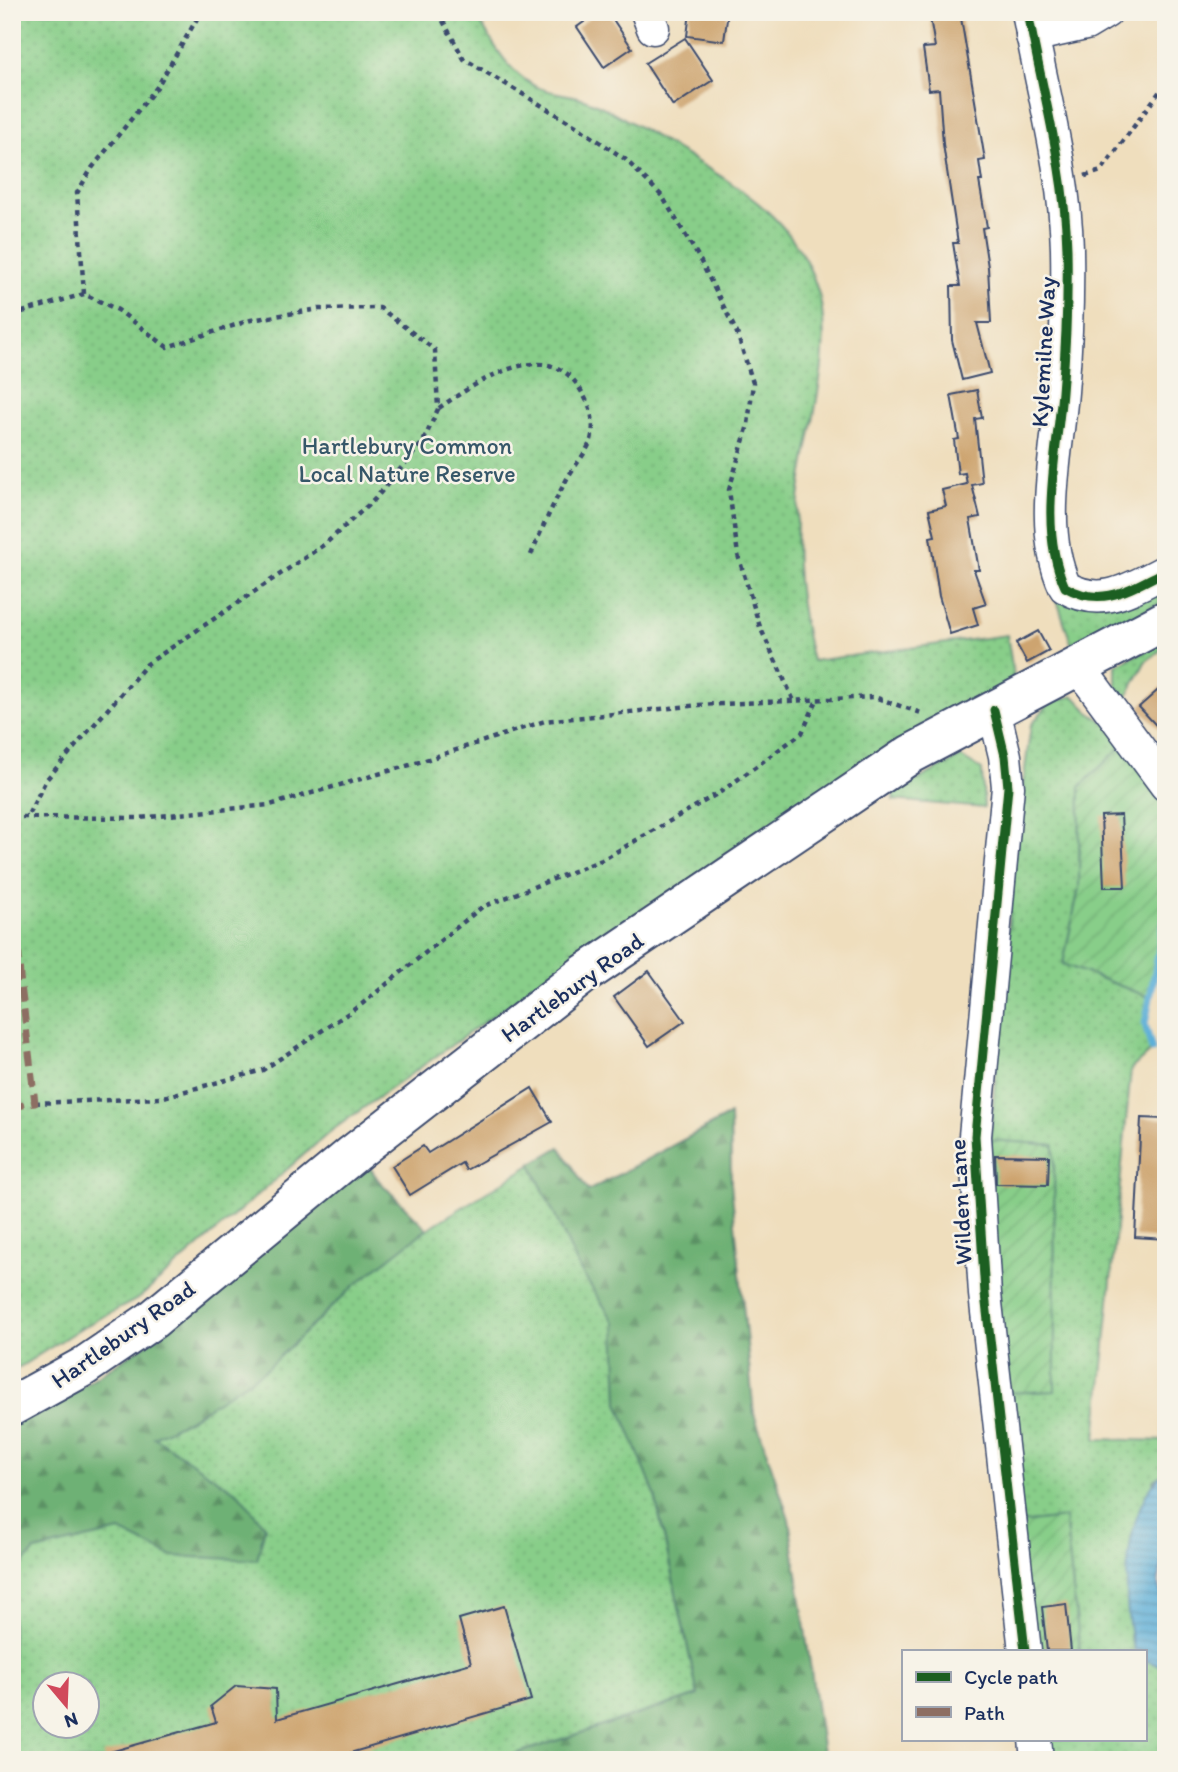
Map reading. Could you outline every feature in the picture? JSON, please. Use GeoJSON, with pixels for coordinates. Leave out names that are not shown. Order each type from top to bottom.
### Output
{"type":"FeatureCollection","features":[{"type":"Feature","properties":{"kind":"main road","name":"Hartlebury Road"},"geometry":{"type":"LineString","coordinates":[[12,1406],[83,1367],[152,1320],[353,1154],[583,975],[911,754],[1166,620]]}},
{"type":"Feature","properties":{"kind":"street"},"geometry":{"type":"LineString","coordinates":[[1030,24],[1086,24],[1106,12]]}},
{"type":"Feature","properties":{"kind":"street","name":"Kylemilne Way"},"geometry":{"type":"LineString","coordinates":[[1030,24],[1061,183],[1067,248],[1062,389],[1052,531],[1057,570],[1065,587],[1091,598],[1115,595],[1166,571]]}},
{"type":"Feature","properties":{"kind":"street"},"geometry":{"type":"LineString","coordinates":[[1078,666],[1166,785]]}},
{"type":"Feature","properties":{"kind":"street","name":"Wilden Lane"},"geometry":{"type":"LineString","coordinates":[[978,718],[1005,756],[1008,787],[975,1136],[985,1294],[1025,1650]]}},
{"type":"Feature","properties":{"kind":"street"},"geometry":{"type":"LineString","coordinates":[[1035,1740],[1037,1760]]}},
{"type":"Feature","properties":{"kind":"path"},"geometry":{"type":"LineString","coordinates":[[84,294],[77,193],[92,168],[157,87],[201,12]]}},
{"type":"Feature","properties":{"kind":"path"},"geometry":{"type":"LineString","coordinates":[[438,12],[464,60],[576,126],[625,159],[662,197],[698,257],[737,332],[752,383],[748,425],[729,490],[738,555],[760,627],[794,701]]}},
{"type":"Feature","properties":{"kind":"path"},"geometry":{"type":"LineString","coordinates":[[1061,183],[1101,171],[1166,83]]}},
{"type":"Feature","properties":{"kind":"path"},"geometry":{"type":"LineString","coordinates":[[12,315],[84,294],[118,310],[167,347],[251,320],[319,309],[380,308],[435,350],[438,409],[424,442],[374,499],[326,544],[147,664],[46,780],[27,817]]}},
{"type":"Feature","properties":{"kind":"path"},"geometry":{"type":"LineString","coordinates":[[438,409],[478,381],[526,363],[552,365],[576,382],[593,409],[591,440],[546,518],[531,555]]}},
{"type":"Feature","properties":{"kind":"path"},"geometry":{"type":"LineString","coordinates":[[12,817],[139,818],[270,805],[410,765],[545,722],[699,705],[874,697],[978,718]]}},
{"type":"Feature","properties":{"kind":"path"},"geometry":{"type":"LineString","coordinates":[[35,1103],[160,1098],[263,1070],[362,1004],[482,907],[602,860],[722,791],[802,733],[817,700]]}},
{"type":"Feature","properties":{"kind":"green space","name":"Hartlebury Common Local Nature Reserve"},"geometry":{"type":"Polygon","coordinates":[[[12,12],[474,12],[514,71],[533,85],[584,99],[607,109],[740,189],[778,222],[795,242],[808,265],[823,314],[822,367],[799,499],[796,540],[800,601],[812,661],[1007,635],[1015,684],[853,777],[577,956],[331,1131],[138,1299],[81,1328],[12,1372],[12,12]]]}},
{"type":"Feature","properties":{"kind":"green space"},"geometry":{"type":"Polygon","coordinates":[[[1166,586],[1166,600],[1073,649],[1055,594],[1166,586]]]}},
{"type":"Feature","properties":{"kind":"green space"},"geometry":{"type":"Polygon","coordinates":[[[1166,641],[1166,646],[1145,662],[1122,707],[1116,684],[1116,665],[1166,641]]]}},
{"type":"Feature","properties":{"kind":"green space"},"geometry":{"type":"Polygon","coordinates":[[[1074,696],[1090,713],[1130,738],[1080,787],[1079,888],[1063,964],[1152,998],[1145,1024],[1152,1050],[1131,1069],[1096,1439],[1166,1441],[1166,1472],[1154,1480],[1130,1637],[1135,1650],[1080,1650],[1065,1518],[1011,1524],[997,1393],[1055,1391],[1054,1145],[990,1140],[1017,829],[1031,725],[1050,702],[1074,696]]]}},
{"type":"Feature","properties":{"kind":"green space"},"geometry":{"type":"Polygon","coordinates":[[[1130,738],[1166,785],[1166,913],[1152,998],[1063,964],[1079,888],[1080,787],[1130,738]]]}},
{"type":"Feature","properties":{"kind":"green space"},"geometry":{"type":"Polygon","coordinates":[[[961,757],[982,770],[984,808],[893,800],[894,792],[961,757]]]}},
{"type":"Feature","properties":{"kind":"green space"},"geometry":{"type":"Polygon","coordinates":[[[730,1115],[731,1183],[655,1495],[698,1695],[497,1760],[12,1760],[12,1423],[42,1412],[162,1334],[366,1162],[379,1181],[427,1229],[560,1147],[588,1191],[730,1115]]]}},
{"type":"Feature","properties":{"kind":"green space"},"geometry":{"type":"Polygon","coordinates":[[[730,1115],[731,1183],[754,1414],[789,1519],[824,1760],[497,1760],[698,1695],[655,1495],[618,1403],[615,1323],[580,1270],[531,1164],[560,1147],[588,1191],[730,1115]]]}},
{"type":"Feature","properties":{"kind":"green space"},"geometry":{"type":"Polygon","coordinates":[[[990,1140],[1054,1145],[1055,1391],[997,1393],[990,1140]]]}},
{"type":"Feature","properties":{"kind":"green space"},"geometry":{"type":"Polygon","coordinates":[[[366,1162],[379,1181],[427,1229],[355,1285],[265,1370],[190,1419],[154,1437],[239,1494],[265,1527],[257,1560],[170,1556],[120,1531],[35,1551],[12,1575],[12,1423],[42,1412],[162,1334],[366,1162]]]}},
{"type":"Feature","properties":{"kind":"green space"},"geometry":{"type":"Polygon","coordinates":[[[1065,1518],[1080,1650],[1025,1650],[1011,1524],[1065,1518]]]}},
{"type":"Feature","properties":{"kind":"green space"},"geometry":{"type":"Polygon","coordinates":[[[1146,1660],[1166,1668],[1166,1760],[1037,1760],[1035,1740],[1146,1740],[1146,1660]]]}},
{"type":"Feature","properties":{"kind":"water"},"geometry":{"type":"Polygon","coordinates":[[[1166,1472],[1166,1544],[1158,1584],[1166,1612],[1166,1668],[1146,1660],[1146,1650],[1135,1650],[1127,1608],[1133,1529],[1152,1486],[1166,1472]]]}},
{"type":"Feature","properties":{"kind":"building"},"geometry":{"type":"Polygon","coordinates":[[[598,12],[608,12],[632,48],[604,67],[577,27],[598,12]]]}},
{"type":"Feature","properties":{"kind":"building"},"geometry":{"type":"Polygon","coordinates":[[[690,12],[728,12],[724,41],[687,36],[690,12]]]}},
{"type":"Feature","properties":{"kind":"building"},"geometry":{"type":"Polygon","coordinates":[[[929,12],[960,12],[985,160],[979,161],[982,181],[979,181],[987,227],[982,228],[988,267],[991,323],[977,323],[990,373],[962,380],[952,340],[951,286],[960,286],[953,243],[958,243],[943,144],[939,89],[929,90],[923,48],[935,47],[929,12]]]}},
{"type":"Feature","properties":{"kind":"building"},"geometry":{"type":"Polygon","coordinates":[[[685,38],[713,80],[673,106],[645,63],[685,38]]]}},
{"type":"Feature","properties":{"kind":"building"},"geometry":{"type":"Polygon","coordinates":[[[977,390],[982,418],[975,419],[982,483],[972,485],[980,517],[970,519],[979,570],[974,570],[986,604],[973,608],[978,625],[950,634],[939,596],[930,537],[935,536],[929,510],[946,506],[942,490],[967,484],[965,473],[958,474],[954,440],[959,439],[951,395],[977,390]]]}},
{"type":"Feature","properties":{"kind":"building"},"geometry":{"type":"Polygon","coordinates":[[[1038,631],[1049,651],[1027,663],[1016,643],[1038,631]]]}},
{"type":"Feature","properties":{"kind":"building"},"geometry":{"type":"Polygon","coordinates":[[[1166,683],[1166,736],[1139,707],[1166,683]]]}},
{"type":"Feature","properties":{"kind":"building"},"geometry":{"type":"Polygon","coordinates":[[[1121,815],[1125,887],[1104,887],[1101,816],[1121,815]]]}},
{"type":"Feature","properties":{"kind":"building"},"geometry":{"type":"Polygon","coordinates":[[[649,971],[685,1021],[649,1046],[614,997],[649,971]]]}},
{"type":"Feature","properties":{"kind":"building"},"geometry":{"type":"Polygon","coordinates":[[[532,1088],[552,1122],[466,1170],[462,1163],[410,1195],[392,1166],[423,1146],[428,1153],[532,1088]]]}},
{"type":"Feature","properties":{"kind":"building"},"geometry":{"type":"Polygon","coordinates":[[[1141,1118],[1166,1119],[1166,1239],[1135,1237],[1141,1118]]]}},
{"type":"Feature","properties":{"kind":"building"},"geometry":{"type":"Polygon","coordinates":[[[995,1155],[1049,1156],[1048,1185],[996,1184],[995,1155]]]}},
{"type":"Feature","properties":{"kind":"building"},"geometry":{"type":"Polygon","coordinates":[[[1066,1604],[1071,1650],[1047,1650],[1042,1607],[1066,1604]]]}},
{"type":"Feature","properties":{"kind":"building"},"geometry":{"type":"Polygon","coordinates":[[[504,1606],[531,1700],[326,1760],[104,1760],[103,1754],[216,1722],[211,1706],[236,1686],[276,1689],[277,1719],[471,1663],[459,1619],[504,1606]]]}},
{"type":"Feature","properties":{"kind":"waterway"},"geometry":{"type":"LineString","coordinates":[[1152,1050],[1145,1024],[1166,913]]}},
{"type":"Feature","properties":{"kind":"marked path"},"geometry":{"type":"LineString","coordinates":[[12,842],[20,977],[35,1103],[12,1107]]}},
{"type":"Feature","properties":{"kind":"cycle path"},"geometry":{"type":"LineString","coordinates":[[1028,12],[1062,189],[1067,249],[1065,356],[1051,516],[1057,564],[1065,587],[1092,596],[1117,594],[1166,571]]}},
{"type":"Feature","properties":{"kind":"cycle path"},"geometry":{"type":"LineString","coordinates":[[994,710],[1005,756],[1008,787],[975,1136],[985,1294],[1025,1650]]}}]}
